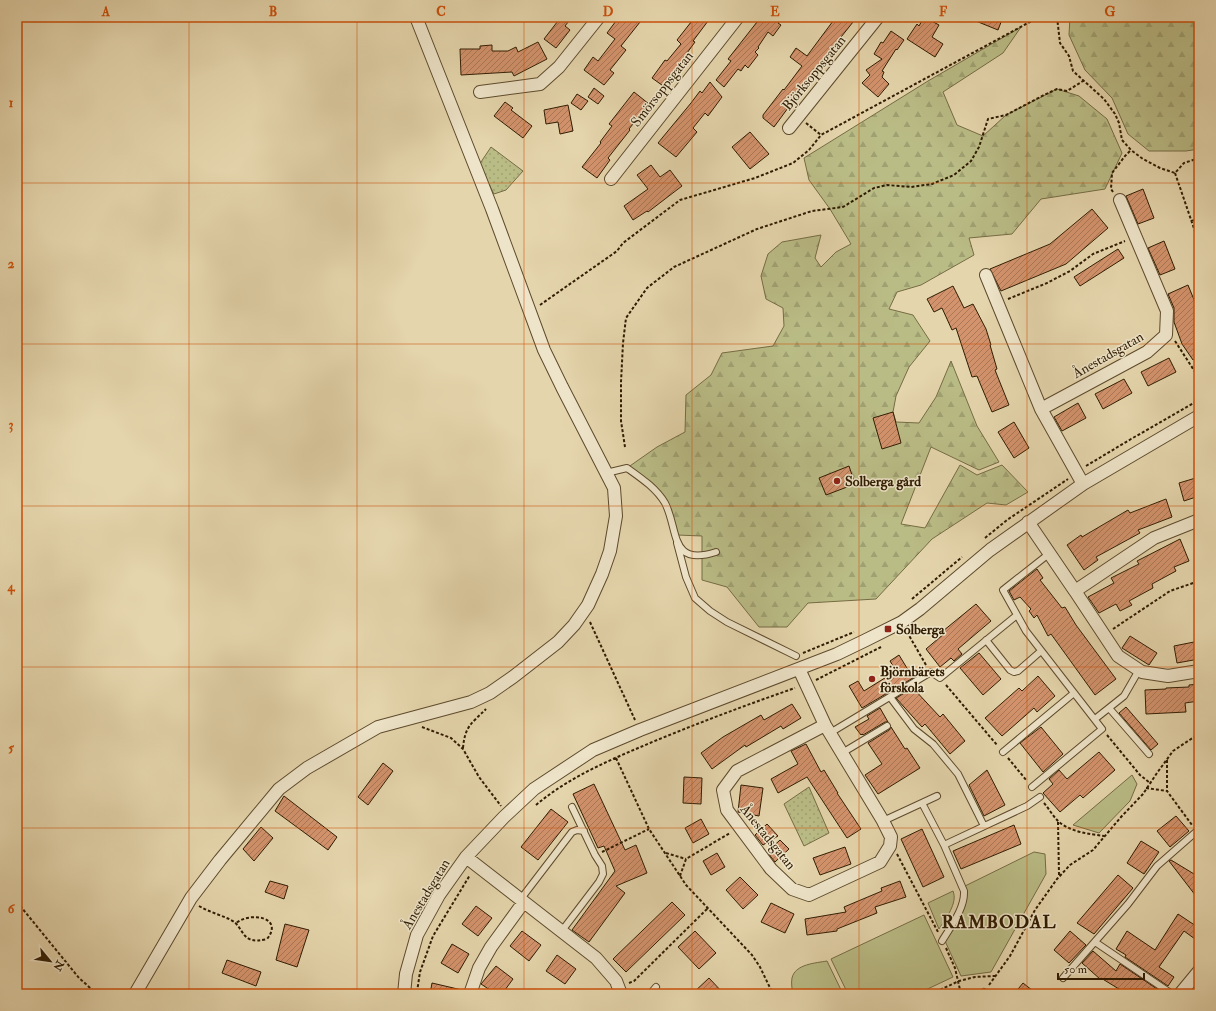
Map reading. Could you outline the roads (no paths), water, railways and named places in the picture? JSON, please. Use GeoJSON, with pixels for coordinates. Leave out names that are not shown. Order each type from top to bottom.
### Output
{"type":"FeatureCollection","features":[{"type":"Feature","properties":{"kind":"street"},"geometry":{"type":"LineString","coordinates":[[135,994],[191,898],[220,860],[279,789],[308,768],[378,727],[471,702],[490,692],[514,676],[558,642],[574,625],[585,609],[604,569],[610,551],[616,516],[614,488],[544,350],[492,209],[416,17]]}},
{"type":"Feature","properties":{"kind":"street"},"geometry":{"type":"LineString","coordinates":[[480,92],[540,84],[559,67],[599,17]]}},
{"type":"Feature","properties":{"kind":"street","name":"Smörsoppsgatan"},"geometry":{"type":"LineString","coordinates":[[611,180],[738,17]]}},
{"type":"Feature","properties":{"kind":"street","name":"Björksoppsgatan"},"geometry":{"type":"LineString","coordinates":[[789,128],[878,17]]}},
{"type":"Feature","properties":{"kind":"street","name":"Ånestadsgatan"},"geometry":{"type":"LineString","coordinates":[[1040,409],[1147,352],[1166,335],[1167,311],[1120,200]]}},
{"type":"Feature","properties":{"kind":"street"},"geometry":{"type":"LineString","coordinates":[[986,275],[1040,409],[1083,484]]}},
{"type":"Feature","properties":{"kind":"street","name":"Ånestadsgatan"},"geometry":{"type":"LineString","coordinates":[[404,994],[406,974],[417,935],[440,895],[466,857],[508,813],[534,789],[593,750],[640,730],[799,669],[866,640],[902,622],[920,609],[990,550],[1028,522],[1083,484],[1199,416]]}},
{"type":"Feature","properties":{"kind":"street"},"geometry":{"type":"LineString","coordinates":[[1075,591],[1154,538],[1199,520]]}},
{"type":"Feature","properties":{"kind":"street"},"geometry":{"type":"LineString","coordinates":[[1028,522],[1118,656],[1142,672],[1168,676],[1199,672]]}},
{"type":"Feature","properties":{"kind":"street"},"geometry":{"type":"LineString","coordinates":[[799,669],[828,729],[883,821]]}},
{"type":"Feature","properties":{"kind":"street","name":"Ånestadsgatan"},"geometry":{"type":"LineString","coordinates":[[828,729],[738,770],[723,790],[727,810],[776,874],[792,889],[809,895],[880,862],[890,846],[891,837],[883,821]]}},
{"type":"Feature","properties":{"kind":"street","name":"Ånestadsgatan"},"geometry":{"type":"LineString","coordinates":[[466,857],[596,958],[616,981],[620,990]]}},
{"type":"Feature","properties":{"kind":"street"},"geometry":{"type":"LineString","coordinates":[[470,994],[479,968],[491,947],[522,901]]}},
{"type":"Feature","properties":{"kind":"street"},"geometry":{"type":"LineString","coordinates":[[1180,994],[1199,971]]}},
{"type":"Feature","properties":{"kind":"lane"},"geometry":{"type":"LineString","coordinates":[[606,473],[627,468],[655,489],[665,504],[686,577],[695,598],[710,611],[727,622],[796,656]]}},
{"type":"Feature","properties":{"kind":"lane"},"geometry":{"type":"LineString","coordinates":[[677,543],[688,554],[697,555],[716,552]]}},
{"type":"Feature","properties":{"kind":"lane"},"geometry":{"type":"LineString","coordinates":[[1032,788],[1102,729],[1026,631],[1004,590],[1050,553]]}},
{"type":"Feature","properties":{"kind":"lane"},"geometry":{"type":"LineString","coordinates":[[828,729],[890,697],[931,672],[940,678],[1017,614]]}},
{"type":"Feature","properties":{"kind":"lane"},"geometry":{"type":"LineString","coordinates":[[986,640],[1010,670],[1014,672],[1018,671],[1041,651]]}},
{"type":"Feature","properties":{"kind":"lane"},"geometry":{"type":"LineString","coordinates":[[1094,719],[1124,696],[1139,670]]}},
{"type":"Feature","properties":{"kind":"lane"},"geometry":{"type":"LineString","coordinates":[[1003,752],[1074,693]]}},
{"type":"Feature","properties":{"kind":"lane"},"geometry":{"type":"LineString","coordinates":[[890,697],[914,729],[933,744],[958,774],[984,826]]}},
{"type":"Feature","properties":{"kind":"lane"},"geometry":{"type":"LineString","coordinates":[[1109,708],[1149,754]]}},
{"type":"Feature","properties":{"kind":"lane"},"geometry":{"type":"LineString","coordinates":[[842,753],[887,726]]}},
{"type":"Feature","properties":{"kind":"lane"},"geometry":{"type":"LineString","coordinates":[[883,821],[937,796]]}},
{"type":"Feature","properties":{"kind":"lane"},"geometry":{"type":"LineString","coordinates":[[944,845],[1027,806],[1040,797]]}},
{"type":"Feature","properties":{"kind":"lane"},"geometry":{"type":"LineString","coordinates":[[922,803],[944,845],[964,890],[962,906],[942,941]]}},
{"type":"Feature","properties":{"kind":"lane"},"geometry":{"type":"LineString","coordinates":[[562,932],[599,882],[603,874],[602,866],[595,855],[572,807]]}},
{"type":"Feature","properties":{"kind":"lane"},"geometry":{"type":"LineString","coordinates":[[522,901],[572,832],[584,830]]}},
{"type":"Feature","properties":{"kind":"lane"},"geometry":{"type":"LineString","coordinates":[[1063,978],[1128,904],[1157,866],[1197,831]]}},
{"type":"Feature","properties":{"kind":"lane"},"geometry":{"type":"LineString","coordinates":[[1095,942],[1172,994]]}},
{"type":"Feature","properties":{"kind":"lane"},"geometry":{"type":"LineString","coordinates":[[650,994],[656,987]]}},
{"type":"Feature","properties":{"kind":"place","name":"Solberga gård"},"geometry":{"type":"Point","coordinates":[837,481]}},
{"type":"Feature","properties":{"kind":"place","name":"Solberga"},"geometry":{"type":"Point","coordinates":[888,629]}},
{"type":"Feature","properties":{"kind":"place","name":"Björnbärets förskola"},"geometry":{"type":"Point","coordinates":[872,679]}},
{"type":"Feature","properties":{"kind":"district","name":"RAMBODAL"},"geometry":{"type":"Point","coordinates":[999,922]}}]}
